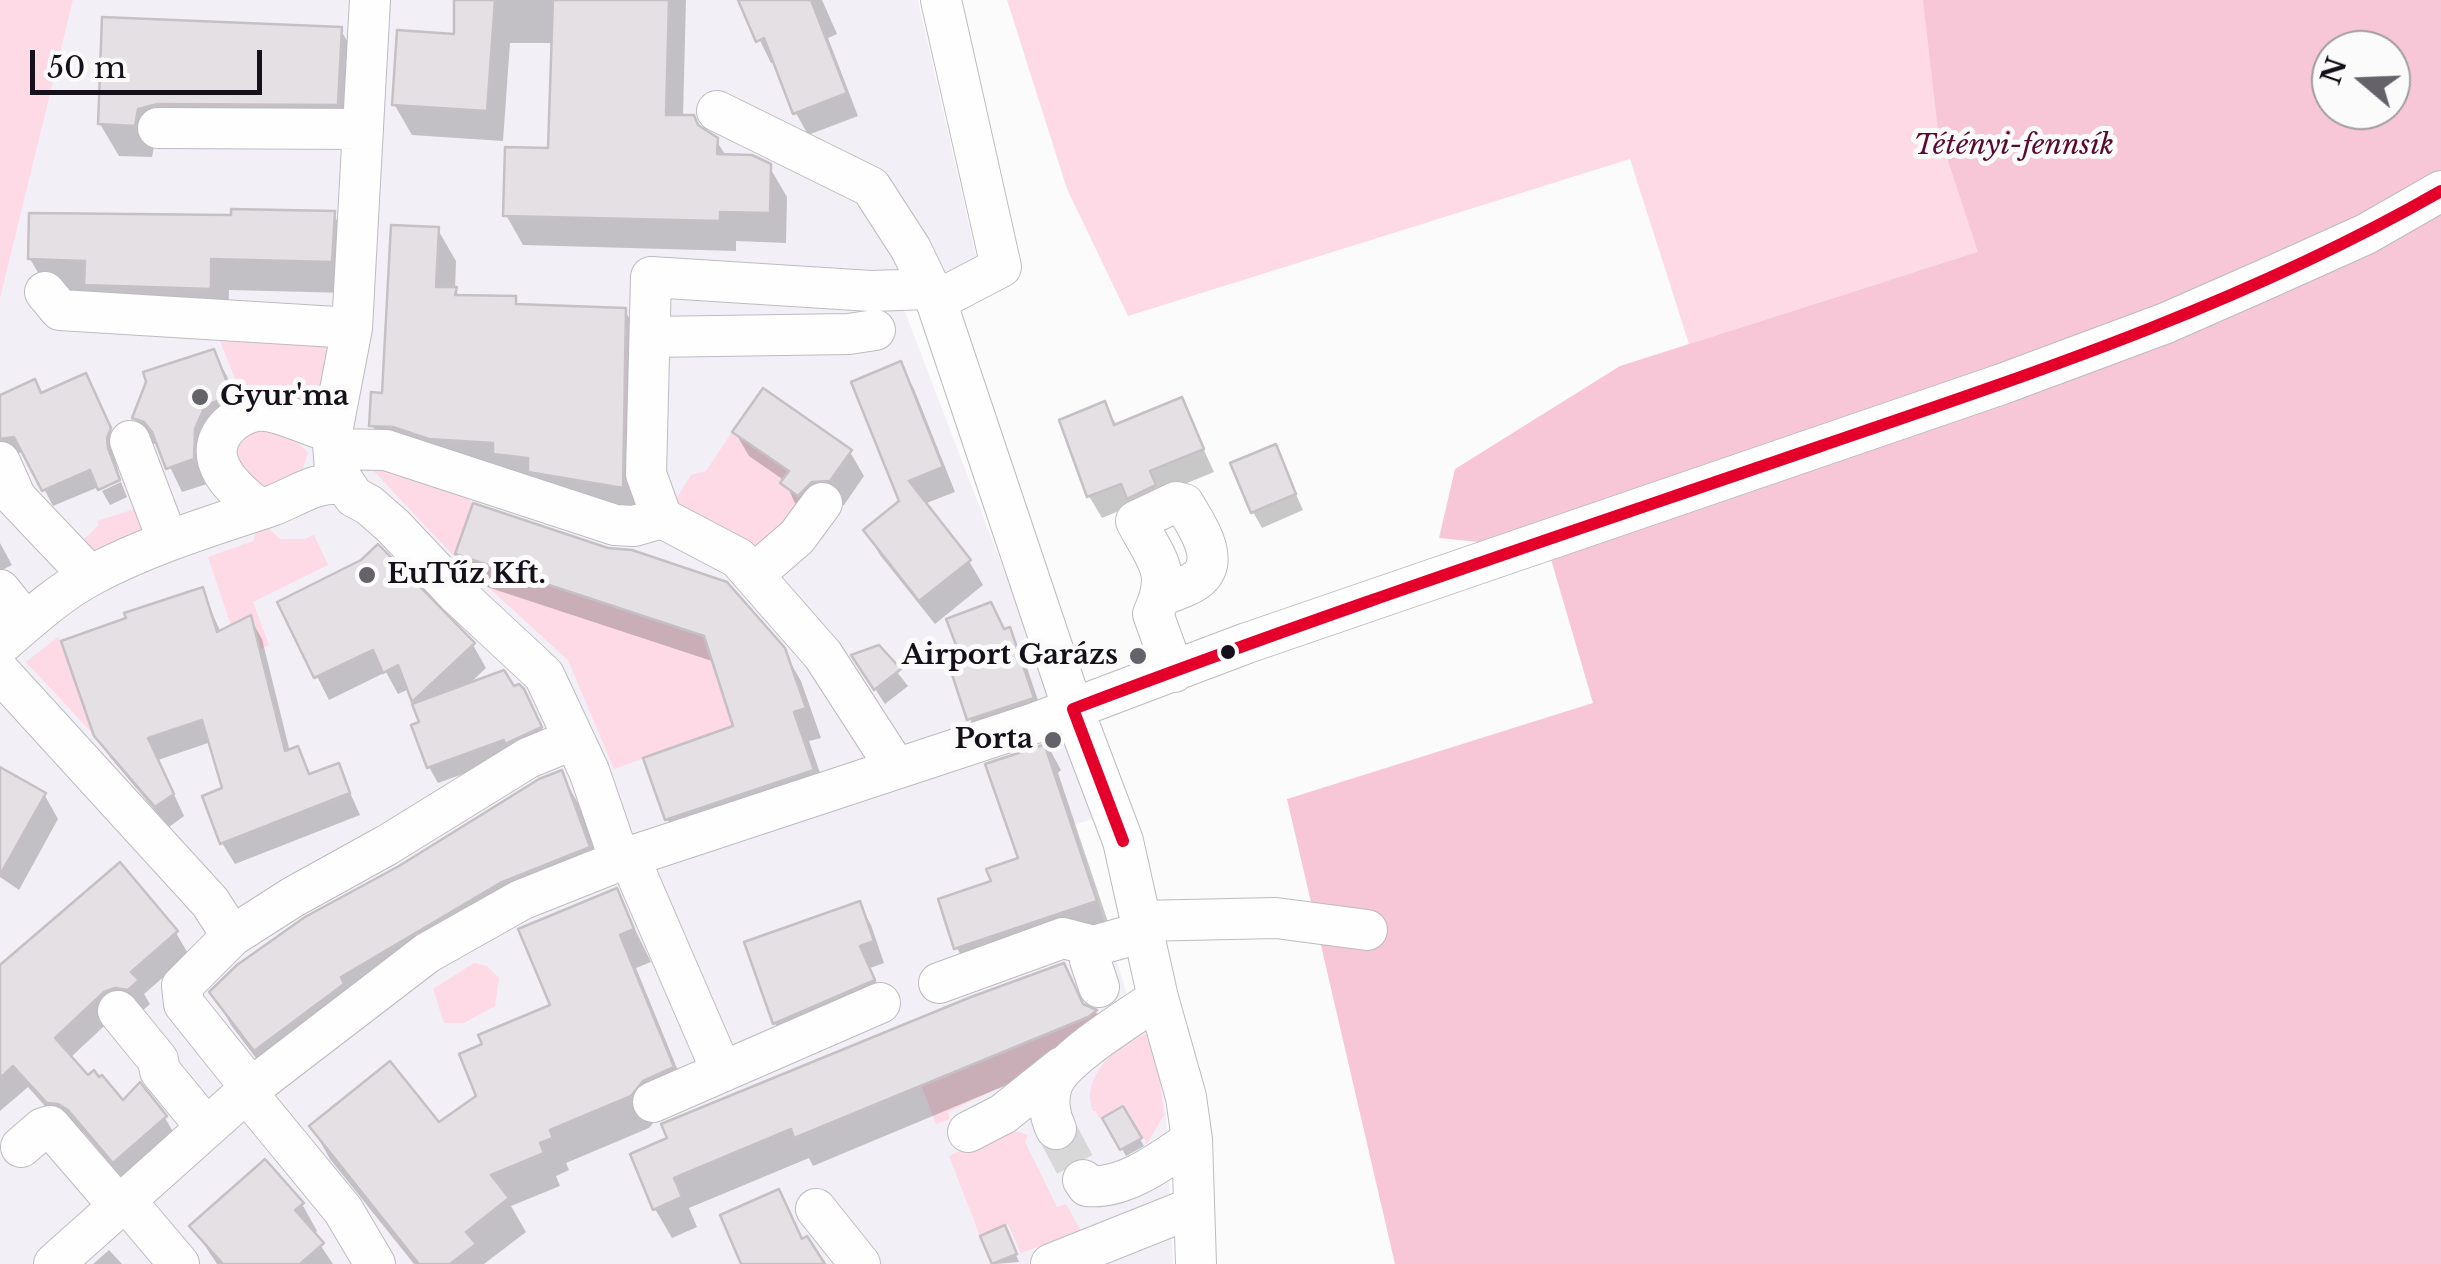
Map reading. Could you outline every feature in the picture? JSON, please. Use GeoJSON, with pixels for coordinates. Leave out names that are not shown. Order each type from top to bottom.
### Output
{"type":"FeatureCollection","features":[{"type":"Feature","properties":{"kind":"street"},"geometry":{"type":"LineString","coordinates":[[0,590],[13,633],[90,576],[324,482],[336,455],[352,328],[370,0]]}},
{"type":"Feature","properties":{"kind":"street"},"geometry":{"type":"LineString","coordinates":[[896,768],[823,655],[738,558],[662,518],[646,474],[651,277],[933,295],[1001,267],[940,0]]}},
{"type":"Feature","properties":{"kind":"street"},"geometry":{"type":"LineString","coordinates":[[716,111],[871,187],[911,249],[933,295],[1073,709],[1123,841],[1158,998],[1186,1097],[1192,1140],[1196,1264]]}},
{"type":"Feature","properties":{"kind":"street"},"geometry":{"type":"LineString","coordinates":[[158,128],[363,129]]}},
{"type":"Feature","properties":{"kind":"street"},"geometry":{"type":"LineString","coordinates":[[54,1264],[249,1090],[428,952],[521,900],[625,859],[1073,709],[1247,643],[2002,384],[2166,323],[2366,234],[2441,191]]}},
{"type":"Feature","properties":{"kind":"street"},"geometry":{"type":"LineString","coordinates":[[45,292],[60,310],[352,328]]}},
{"type":"Feature","properties":{"kind":"street"},"geometry":{"type":"LineString","coordinates":[[650,336],[849,334],[876,330]]}},
{"type":"Feature","properties":{"kind":"street"},"geometry":{"type":"LineString","coordinates":[[260,509],[235,490],[221,471],[216,452],[221,434],[236,418],[256,411],[280,414],[306,426],[336,455],[354,497],[393,526],[457,594],[544,675],[722,1072]]}},
{"type":"Feature","properties":{"kind":"street"},"geometry":{"type":"LineString","coordinates":[[130,441],[168,542]]}},
{"type":"Feature","properties":{"kind":"street"},"geometry":{"type":"LineString","coordinates":[[336,455],[386,450],[615,525],[634,526],[662,518]]}},
{"type":"Feature","properties":{"kind":"street"},"geometry":{"type":"LineString","coordinates":[[0,462],[16,498],[90,576]]}},
{"type":"Feature","properties":{"kind":"street"},"geometry":{"type":"LineString","coordinates":[[753,576],[796,538],[822,502]]}},
{"type":"Feature","properties":{"kind":"street"},"geometry":{"type":"LineString","coordinates":[[1162,596],[1153,614],[1174,672]]}},
{"type":"Feature","properties":{"kind":"street"},"geometry":{"type":"LineString","coordinates":[[0,672],[210,902],[232,936]]}},
{"type":"Feature","properties":{"kind":"street"},"geometry":{"type":"LineString","coordinates":[[375,1264],[343,1210],[184,1004],[182,986],[232,936],[293,896],[460,802],[495,776],[574,739]]}},
{"type":"Feature","properties":{"kind":"street"},"geometry":{"type":"LineString","coordinates":[[940,983],[1064,938],[1094,946],[1141,927],[1276,918],[1312,908],[1368,930]]}},
{"type":"Feature","properties":{"kind":"street"},"geometry":{"type":"LineString","coordinates":[[1094,946],[1090,960],[1099,986]]}},
{"type":"Feature","properties":{"kind":"street"},"geometry":{"type":"LineString","coordinates":[[968,1132],[1003,1114],[1158,998]]}},
{"type":"Feature","properties":{"kind":"street"},"geometry":{"type":"LineString","coordinates":[[653,1102],[880,1003]]}},
{"type":"Feature","properties":{"kind":"street"},"geometry":{"type":"LineString","coordinates":[[118,1011],[206,1127]]}},
{"type":"Feature","properties":{"kind":"street"},"geometry":{"type":"LineString","coordinates":[[1056,1129],[1049,1102],[1053,1083],[1065,1065]]}},
{"type":"Feature","properties":{"kind":"street"},"geometry":{"type":"LineString","coordinates":[[22,1147],[50,1126],[179,1264]]}},
{"type":"Feature","properties":{"kind":"street"},"geometry":{"type":"LineString","coordinates":[[1082,1180],[1087,1186],[1103,1188],[1157,1164],[1192,1140]]}},
{"type":"Feature","properties":{"kind":"street"},"geometry":{"type":"LineString","coordinates":[[1051,1264],[1194,1207]]}},
{"type":"Feature","properties":{"kind":"street"},"geometry":{"type":"LineString","coordinates":[[816,1209],[860,1264]]}},
{"type":"Feature","properties":{"kind":"shaded area"},"geometry":{"type":"Polygon","coordinates":[[[73,0],[918,0],[977,260],[902,304],[1098,817],[1074,825],[1130,1004],[1156,1029],[1166,1113],[1173,1264],[0,1264],[0,299],[73,0]]]}},
{"type":"Feature","properties":{"kind":"green space"},"geometry":{"type":"Polygon","coordinates":[[[0,0],[73,0],[0,299],[0,0]]]}},
{"type":"Feature","properties":{"kind":"green space","name":"Tétényi-fennsík"},"geometry":{"type":"Polygon","coordinates":[[[1007,0],[2441,0],[2441,155],[1887,281],[1689,344],[1630,159],[1128,316],[1067,189],[1007,0]]]}},
{"type":"Feature","properties":{"kind":"green space","name":"Tétényi-fennsík"},"geometry":{"type":"Polygon","coordinates":[[[1923,0],[2441,0],[2441,1264],[1395,1264],[1287,799],[1593,703],[1548,549],[1439,538],[1455,469],[1620,366],[1978,252],[1938,130],[1923,0]]]}},
{"type":"Feature","properties":{"kind":"green space"},"geometry":{"type":"Polygon","coordinates":[[[220,341],[328,346],[324,409],[307,414],[240,391],[220,341]]]}},
{"type":"Feature","properties":{"kind":"green space"},"geometry":{"type":"Polygon","coordinates":[[[252,427],[293,438],[308,453],[300,476],[262,492],[240,477],[230,440],[252,427]]]}},
{"type":"Feature","properties":{"kind":"green space"},"geometry":{"type":"Polygon","coordinates":[[[732,432],[789,471],[781,483],[809,504],[760,558],[673,504],[691,475],[706,471],[732,432]]]}},
{"type":"Feature","properties":{"kind":"green space"},"geometry":{"type":"Polygon","coordinates":[[[376,457],[466,495],[472,504],[455,553],[704,636],[733,726],[614,769],[568,660],[452,554],[369,466],[376,457]]]}},
{"type":"Feature","properties":{"kind":"green space"},"geometry":{"type":"Polygon","coordinates":[[[141,507],[149,528],[101,554],[78,545],[99,525],[97,521],[141,507]]]}},
{"type":"Feature","properties":{"kind":"green space"},"geometry":{"type":"Polygon","coordinates":[[[266,526],[280,539],[314,535],[328,565],[253,602],[269,645],[242,658],[208,557],[253,541],[258,528],[266,526]]]}},
{"type":"Feature","properties":{"kind":"green space"},"geometry":{"type":"Polygon","coordinates":[[[58,637],[81,697],[137,718],[92,733],[26,662],[58,637]]]}},
{"type":"Feature","properties":{"kind":"green space"},"geometry":{"type":"Polygon","coordinates":[[[474,963],[487,966],[499,978],[495,1006],[464,1023],[444,1023],[433,989],[474,963]]]}},
{"type":"Feature","properties":{"kind":"green space"},"geometry":{"type":"Polygon","coordinates":[[[1129,1000],[1049,1064],[948,1112],[950,1119],[936,1124],[921,1085],[1129,1000]]]}},
{"type":"Feature","properties":{"kind":"green space"},"geometry":{"type":"Polygon","coordinates":[[[1154,1031],[1164,1115],[1147,1144],[1124,1104],[1099,1118],[1090,1097],[1092,1084],[1106,1061],[1129,1043],[1154,1031]]]}},
{"type":"Feature","properties":{"kind":"green space"},"geometry":{"type":"Polygon","coordinates":[[[1015,1131],[1028,1135],[1025,1142],[1057,1207],[1066,1204],[1081,1231],[1021,1253],[1008,1224],[980,1236],[949,1156],[968,1147],[972,1151],[1015,1131]]]}},
{"type":"Feature","properties":{"kind":"building"},"geometry":{"type":"Polygon","coordinates":[[[454,0],[495,0],[487,111],[392,105],[397,30],[454,34],[454,0]]]}},
{"type":"Feature","properties":{"kind":"building"},"geometry":{"type":"Polygon","coordinates":[[[553,0],[669,0],[666,115],[694,115],[698,125],[718,138],[717,154],[752,155],[771,164],[770,213],[720,212],[720,221],[503,216],[505,147],[548,148],[553,0]]]}},
{"type":"Feature","properties":{"kind":"building"},"geometry":{"type":"Polygon","coordinates":[[[738,0],[811,0],[847,93],[793,114],[764,38],[756,42],[738,0]]]}},
{"type":"Feature","properties":{"kind":"building"},"geometry":{"type":"Polygon","coordinates":[[[102,17],[342,27],[338,105],[158,104],[138,109],[135,126],[98,124],[102,17]]]}},
{"type":"Feature","properties":{"kind":"building"},"geometry":{"type":"Polygon","coordinates":[[[231,209],[335,211],[332,262],[211,259],[211,289],[84,285],[85,261],[28,259],[29,213],[231,215],[231,209]]]}},
{"type":"Feature","properties":{"kind":"building"},"geometry":{"type":"Polygon","coordinates":[[[391,225],[439,227],[436,287],[457,287],[455,295],[516,296],[516,304],[626,308],[623,488],[528,472],[528,458],[493,454],[493,443],[429,439],[393,427],[369,426],[371,392],[382,393],[391,225]]]}},
{"type":"Feature","properties":{"kind":"building"},"geometry":{"type":"Polygon","coordinates":[[[214,349],[232,395],[205,406],[195,429],[194,459],[166,469],[152,432],[144,422],[132,418],[146,382],[143,372],[214,349]]]}},
{"type":"Feature","properties":{"kind":"building"},"geometry":{"type":"Polygon","coordinates":[[[901,361],[943,467],[909,481],[971,560],[919,601],[863,530],[899,501],[851,382],[901,361]]]}},
{"type":"Feature","properties":{"kind":"building"},"geometry":{"type":"Polygon","coordinates":[[[86,373],[111,428],[108,448],[120,480],[98,490],[90,470],[42,491],[14,437],[0,439],[0,395],[35,379],[41,393],[86,373]]]}},
{"type":"Feature","properties":{"kind":"building"},"geometry":{"type":"Polygon","coordinates":[[[763,388],[852,450],[830,481],[812,482],[798,496],[780,483],[789,471],[732,432],[763,388]]]}},
{"type":"Feature","properties":{"kind":"building"},"geometry":{"type":"Polygon","coordinates":[[[1182,397],[1204,449],[1150,471],[1156,485],[1127,499],[1121,484],[1087,497],[1059,420],[1105,401],[1114,425],[1182,397]]]}},
{"type":"Feature","properties":{"kind":"building"},"geometry":{"type":"Polygon","coordinates":[[[1276,444],[1296,494],[1251,513],[1230,463],[1276,444]]]}},
{"type":"Feature","properties":{"kind":"building"},"geometry":{"type":"Polygon","coordinates":[[[473,503],[727,582],[785,648],[806,708],[794,712],[814,770],[665,820],[643,758],[733,726],[704,636],[455,554],[473,503]]]}},
{"type":"Feature","properties":{"kind":"building"},"geometry":{"type":"Polygon","coordinates":[[[378,544],[475,643],[412,702],[398,665],[383,673],[373,650],[314,678],[277,602],[361,560],[378,544]]]}},
{"type":"Feature","properties":{"kind":"building"},"geometry":{"type":"Polygon","coordinates":[[[203,587],[217,632],[251,615],[285,751],[298,746],[309,774],[339,763],[350,793],[220,844],[202,796],[222,788],[202,720],[148,738],[174,794],[155,807],[94,736],[61,641],[126,618],[124,613],[203,587]]]}},
{"type":"Feature","properties":{"kind":"building"},"geometry":{"type":"Polygon","coordinates":[[[991,602],[1004,629],[1010,627],[1034,698],[967,720],[944,650],[956,645],[946,619],[991,602]]]}},
{"type":"Feature","properties":{"kind":"building"},"geometry":{"type":"Polygon","coordinates":[[[879,645],[901,669],[874,690],[851,655],[879,645]]]}},
{"type":"Feature","properties":{"kind":"building"},"geometry":{"type":"Polygon","coordinates":[[[504,670],[514,686],[519,684],[524,689],[542,727],[505,744],[504,740],[427,768],[411,725],[419,722],[412,704],[504,670]]]}},
{"type":"Feature","properties":{"kind":"building"},"geometry":{"type":"Polygon","coordinates":[[[1049,743],[1046,749],[1097,901],[954,949],[938,899],[991,881],[986,869],[1018,858],[985,764],[1049,743]]]}},
{"type":"Feature","properties":{"kind":"building"},"geometry":{"type":"Polygon","coordinates":[[[0,767],[46,793],[0,875],[0,767]]]}},
{"type":"Feature","properties":{"kind":"building"},"geometry":{"type":"Polygon","coordinates":[[[562,770],[590,847],[500,883],[341,977],[344,984],[254,1051],[209,992],[237,965],[305,917],[399,866],[539,779],[562,770]]]}},
{"type":"Feature","properties":{"kind":"building"},"geometry":{"type":"Polygon","coordinates":[[[120,862],[178,931],[131,972],[139,980],[128,990],[115,988],[104,992],[55,1038],[88,1075],[94,1070],[99,1077],[102,1075],[123,1100],[140,1082],[167,1116],[113,1163],[68,1110],[47,1103],[13,1066],[0,1078],[0,965],[120,862]]]}},
{"type":"Feature","properties":{"kind":"building"},"geometry":{"type":"Polygon","coordinates":[[[617,888],[634,929],[620,935],[674,1067],[643,1081],[631,1096],[550,1130],[553,1138],[540,1143],[544,1153],[491,1175],[509,1198],[466,1232],[476,1244],[450,1264],[419,1264],[309,1126],[390,1061],[439,1122],[476,1096],[459,1054],[482,1044],[478,1035],[550,1005],[518,929],[617,888]]]}},
{"type":"Feature","properties":{"kind":"building"},"geometry":{"type":"Polygon","coordinates":[[[860,901],[874,941],[860,946],[875,980],[773,1024],[744,942],[860,901]]]}},
{"type":"Feature","properties":{"kind":"building"},"geometry":{"type":"Polygon","coordinates":[[[1064,963],[1083,1004],[1097,1010],[1088,1017],[794,1138],[791,1129],[674,1178],[682,1197],[653,1210],[630,1154],[667,1138],[661,1124],[1064,963]]]}},
{"type":"Feature","properties":{"kind":"building"},"geometry":{"type":"Polygon","coordinates":[[[1123,1106],[1142,1138],[1120,1150],[1102,1118],[1123,1106]]]}},
{"type":"Feature","properties":{"kind":"building"},"geometry":{"type":"Polygon","coordinates":[[[265,1159],[304,1203],[295,1210],[324,1243],[300,1264],[223,1264],[189,1226],[265,1159]]]}},
{"type":"Feature","properties":{"kind":"building"},"geometry":{"type":"Polygon","coordinates":[[[779,1189],[802,1239],[807,1236],[825,1264],[741,1264],[720,1215],[779,1189]]]}},
{"type":"Feature","properties":{"kind":"building"},"geometry":{"type":"Polygon","coordinates":[[[1005,1225],[1017,1254],[992,1264],[980,1236],[1005,1225]]]}},
{"type":"Feature","properties":{"kind":"tunnel"},"geometry":{"type":"LineString","coordinates":[[1056,1129],[1083,1180]]}},
{"type":"Feature","properties":{"kind":"transit line"},"geometry":{"type":"LineString","coordinates":[[1123,841],[1073,709],[1352,607],[2137,334],[2292,268],[2441,191]]}},
{"type":"Feature","properties":{"kind":"place","name":"Gyur'ma"},"geometry":{"type":"Point","coordinates":[200,397]}},
{"type":"Feature","properties":{"kind":"place","name":"EuTűz Kft."},"geometry":{"type":"Point","coordinates":[367,575]}},
{"type":"Feature","properties":{"kind":"place","name":"Airport Garázs"},"geometry":{"type":"Point","coordinates":[1138,656]}},
{"type":"Feature","properties":{"kind":"place","name":"Porta"},"geometry":{"type":"Point","coordinates":[1053,740]}}]}
